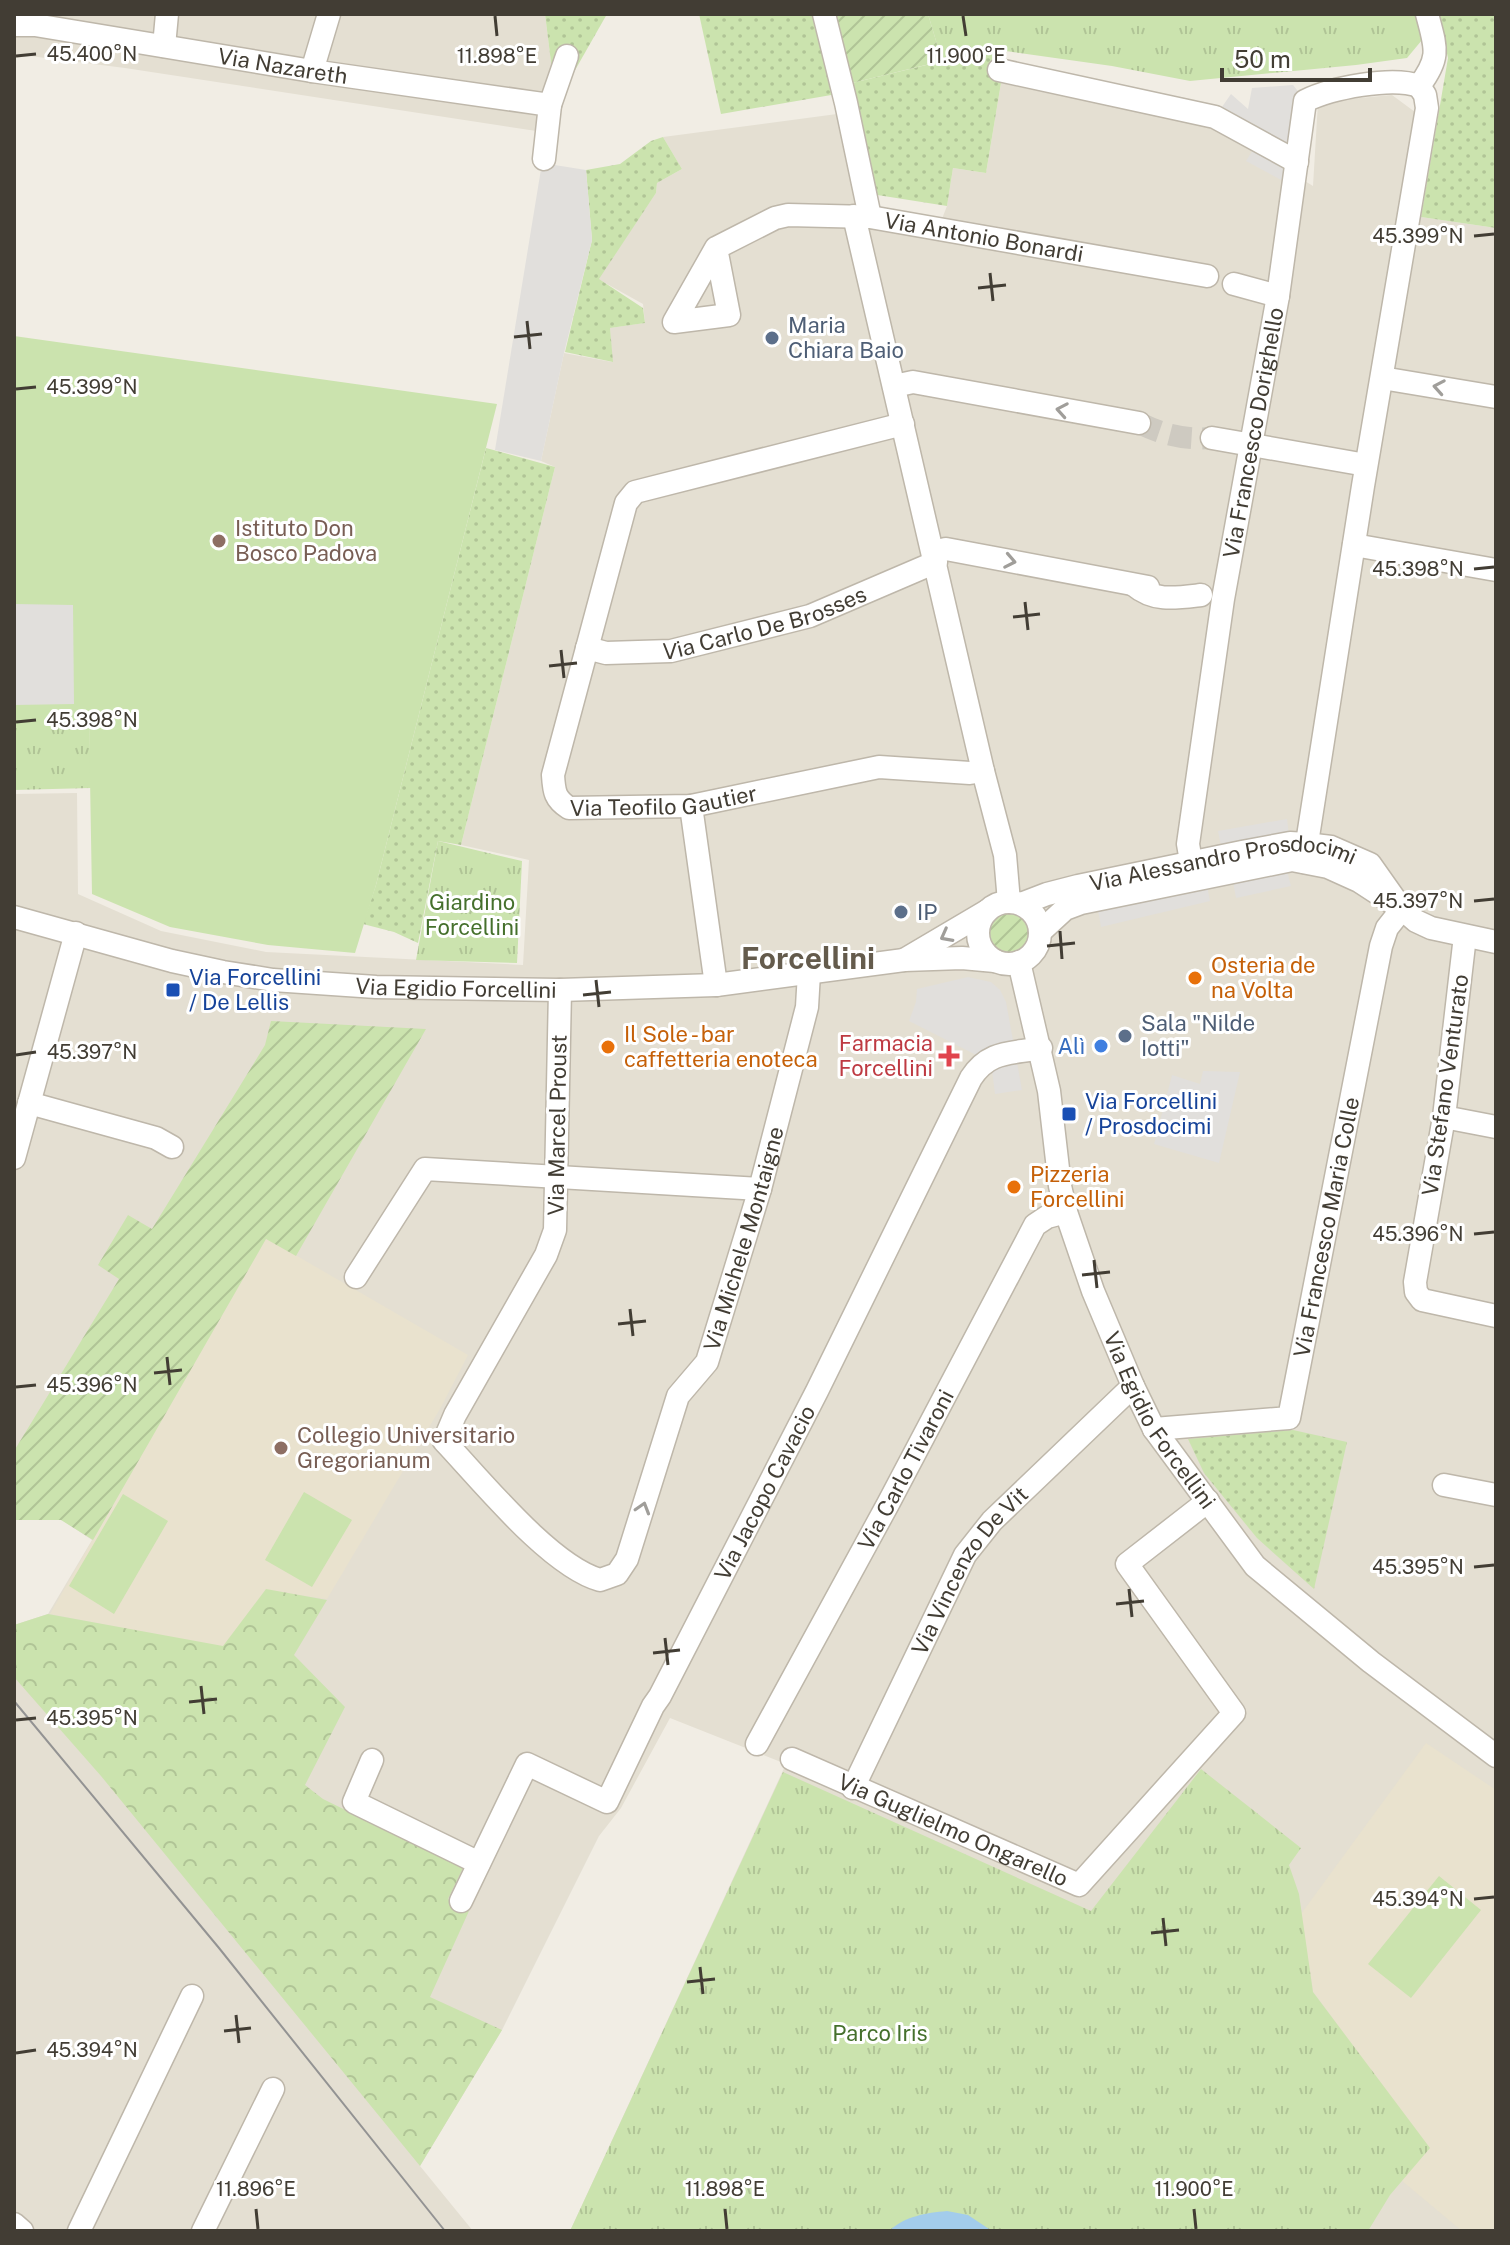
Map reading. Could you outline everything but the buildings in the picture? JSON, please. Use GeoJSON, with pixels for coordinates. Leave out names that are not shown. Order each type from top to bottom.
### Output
{"type":"FeatureCollection","features":[{"type":"Feature","properties":{"kind":"street"},"geometry":{"type":"LineString","coordinates":[[164,46],[167,14]]}},
{"type":"Feature","properties":{"kind":"street"},"geometry":{"type":"LineString","coordinates":[[312,71],[329,14]]}},
{"type":"Feature","properties":{"kind":"street","name":"Via Antonio Bonardi"},"geometry":{"type":"LineString","coordinates":[[824,14],[846,103],[862,216],[894,386],[1015,903]]}},
{"type":"Feature","properties":{"kind":"street"},"geometry":{"type":"LineString","coordinates":[[1305,853],[1366,465],[1427,108],[1425,95],[1419,86],[1434,63],[1434,40],[1427,14]]}},
{"type":"Feature","properties":{"kind":"street","name":"Via Nazareth"},"geometry":{"type":"LineString","coordinates":[[14,25],[35,25],[312,71],[550,105]]}},
{"type":"Feature","properties":{"kind":"street"},"geometry":{"type":"LineString","coordinates":[[544,159],[550,105],[567,56]]}},
{"type":"Feature","properties":{"kind":"street"},"geometry":{"type":"LineString","coordinates":[[999,70],[1215,117],[1297,162]]}},
{"type":"Feature","properties":{"kind":"street","name":"Via Francesco Dorighello"},"geometry":{"type":"LineString","coordinates":[[1192,871],[1188,844],[1209,597],[1250,444],[1278,296],[1305,101],[1318,94],[1369,85],[1404,81],[1419,86]]}},
{"type":"Feature","properties":{"kind":"street"},"geometry":{"type":"LineString","coordinates":[[716,248],[775,218],[788,215],[862,216]]}},
{"type":"Feature","properties":{"kind":"street","name":"Via Antonio Bonardi"},"geometry":{"type":"LineString","coordinates":[[862,216],[1207,276]]}},
{"type":"Feature","properties":{"kind":"street"},"geometry":{"type":"LineString","coordinates":[[1234,284],[1278,296]]}},
{"type":"Feature","properties":{"kind":"street"},"geometry":{"type":"LineString","coordinates":[[1382,378],[1496,397]]}},
{"type":"Feature","properties":{"kind":"street"},"geometry":{"type":"LineString","coordinates":[[894,386],[913,382],[1139,423]]}},
{"type":"Feature","properties":{"kind":"street","name":"Via Teofilo Gautier"},"geometry":{"type":"LineString","coordinates":[[903,424],[635,492],[626,503],[553,775],[556,798],[569,808],[691,806],[879,767],[970,773],[983,771]]}},
{"type":"Feature","properties":{"kind":"street"},"geometry":{"type":"LineString","coordinates":[[1212,438],[1366,465]]}},
{"type":"Feature","properties":{"kind":"street"},"geometry":{"type":"LineString","coordinates":[[1354,545],[1496,570]]}},
{"type":"Feature","properties":{"kind":"street"},"geometry":{"type":"LineString","coordinates":[[935,557],[946,549],[1141,585],[1147,596],[1209,597]]}},
{"type":"Feature","properties":{"kind":"street","name":"Via Carlo De Brosses"},"geometry":{"type":"LineString","coordinates":[[587,648],[606,653],[671,651],[810,616],[935,557]]}},
{"type":"Feature","properties":{"kind":"street"},"geometry":{"type":"LineString","coordinates":[[691,806],[716,985]]}},
{"type":"Feature","properties":{"kind":"street","name":"Via Alessandro Prosdocimi"},"geometry":{"type":"LineString","coordinates":[[1015,903],[1047,894],[1284,860],[1305,853],[1359,881],[1431,928],[1496,942]]}},
{"type":"Feature","properties":{"kind":"street","name":"Via Alessandro Prosdocimi"},"geometry":{"type":"LineString","coordinates":[[1040,932],[1065,909],[1192,871]]}},
{"type":"Feature","properties":{"kind":"street"},"geometry":{"type":"LineString","coordinates":[[1015,903],[1036,918],[1040,932],[1035,950],[1019,962],[1007,964],[995,961],[980,944],[978,932],[980,921],[987,911],[997,905],[1015,903]]}},
{"type":"Feature","properties":{"kind":"street","name":"Via Francesco Maria Colle"},"geometry":{"type":"LineString","coordinates":[[1154,1429],[1289,1418],[1381,946],[1387,928],[1402,909]]}},
{"type":"Feature","properties":{"kind":"street","name":"Via Egidio Forcellini"},"geometry":{"type":"LineString","coordinates":[[904,960],[987,911]]}},
{"type":"Feature","properties":{"kind":"street","name":"Via Egidio Forcellini"},"geometry":{"type":"LineString","coordinates":[[14,917],[172,961],[273,980],[376,987],[560,990],[716,985],[904,960],[962,958],[995,961]]}},
{"type":"Feature","properties":{"kind":"street"},"geometry":{"type":"LineString","coordinates":[[14,1158],[76,933]]}},
{"type":"Feature","properties":{"kind":"street","name":"Via Stefano Venturato"},"geometry":{"type":"LineString","coordinates":[[1465,936],[1444,1117],[1415,1282],[1416,1292],[1422,1300],[1496,1316]]}},
{"type":"Feature","properties":{"kind":"street","name":"Via Egidio Forcellini"},"geometry":{"type":"LineString","coordinates":[[1019,962],[1041,1048],[1066,1212],[1093,1291],[1154,1429],[1255,1566],[1371,1662],[1496,1756]]}},
{"type":"Feature","properties":{"kind":"street","name":"Via Michele Montaigne"},"geometry":{"type":"LineString","coordinates":[[611,1578],[627,1559],[678,1396],[707,1362],[760,1189],[807,1007],[809,973]]}},
{"type":"Feature","properties":{"kind":"street","name":"Via Marcel Proust"},"geometry":{"type":"LineString","coordinates":[[560,990],[555,1230],[546,1255],[455,1415],[444,1441],[548,1549],[591,1577],[600,1580],[611,1578]]}},
{"type":"Feature","properties":{"kind":"street","name":"Via Jacopo Cavacio"},"geometry":{"type":"LineString","coordinates":[[461,1901],[527,1764],[607,1802],[653,1706],[817,1391],[971,1078],[980,1064],[996,1055],[1041,1048]]}},
{"type":"Feature","properties":{"kind":"street"},"geometry":{"type":"LineString","coordinates":[[29,1103],[156,1138],[172,1147]]}},
{"type":"Feature","properties":{"kind":"street"},"geometry":{"type":"LineString","coordinates":[[1444,1117],[1496,1127]]}},
{"type":"Feature","properties":{"kind":"street"},"geometry":{"type":"LineString","coordinates":[[356,1277],[425,1169],[760,1189]]}},
{"type":"Feature","properties":{"kind":"street","name":"Via Carlo Tivaroni"},"geometry":{"type":"LineString","coordinates":[[757,1744],[1035,1225],[1047,1217],[1066,1212]]}},
{"type":"Feature","properties":{"kind":"street","name":"Via Vincenzo De Vit"},"geometry":{"type":"LineString","coordinates":[[853,1788],[965,1555],[992,1521],[1133,1386]]}},
{"type":"Feature","properties":{"kind":"street"},"geometry":{"type":"LineString","coordinates":[[1444,1485],[1496,1495]]}},
{"type":"Feature","properties":{"kind":"street","name":"Via Guglielmo Ongarello"},"geometry":{"type":"LineString","coordinates":[[792,1759],[1079,1885],[1234,1713],[1127,1564],[1208,1501]]}},
{"type":"Feature","properties":{"kind":"street"},"geometry":{"type":"LineString","coordinates":[[372,1760],[354,1802],[479,1863]]}},
{"type":"Feature","properties":{"kind":"street"},"geometry":{"type":"LineString","coordinates":[[79,2231],[192,1996]]}},
{"type":"Feature","properties":{"kind":"street"},"geometry":{"type":"LineString","coordinates":[[203,2231],[273,2089]]}},
{"type":"Feature","properties":{"kind":"street"},"geometry":{"type":"LineString","coordinates":[[14,2224],[22,2231]]}},
{"type":"Feature","properties":{"kind":"shaded area"},"geometry":{"type":"Polygon","coordinates":[[[14,14],[545,14],[553,78],[543,132],[125,68],[30,56],[14,58],[14,14]]]}},
{"type":"Feature","properties":{"kind":"shaded area"},"geometry":{"type":"Polygon","coordinates":[[[1001,83],[1132,111],[1208,122],[1313,186],[1318,102],[1392,95],[1415,112],[1398,219],[1421,217],[1496,228],[1496,2231],[570,2231],[786,1764],[670,1718],[621,1808],[599,1836],[502,2030],[420,2166],[473,2231],[14,2231],[14,1625],[48,1614],[92,1540],[62,1520],[14,1520],[14,794],[77,793],[78,894],[161,931],[266,952],[523,965],[529,860],[461,845],[555,467],[541,461],[564,353],[612,362],[610,328],[645,323],[643,304],[598,279],[656,193],[657,183],[682,169],[663,137],[837,114],[865,227],[934,239],[947,206],[953,168],[986,173],[1001,83]]]}},
{"type":"Feature","properties":{"kind":"shaded area"},"geometry":{"type":"Polygon","coordinates":[[[1293,85],[1313,110],[1294,182],[1281,180],[1246,161],[1258,142],[1215,117],[1231,94],[1248,109],[1252,88],[1293,85]]]}},
{"type":"Feature","properties":{"kind":"shaded area"},"geometry":{"type":"Polygon","coordinates":[[[542,163],[586,170],[592,240],[541,461],[495,450],[542,163]]]}},
{"type":"Feature","properties":{"kind":"shaded area"},"geometry":{"type":"Polygon","coordinates":[[[14,604],[73,605],[74,704],[14,705],[14,604]]]}},
{"type":"Feature","properties":{"kind":"shaded area"},"geometry":{"type":"Polygon","coordinates":[[[1287,819],[1290,843],[1223,856],[1218,831],[1287,819]]]}},
{"type":"Feature","properties":{"kind":"shaded area"},"geometry":{"type":"Polygon","coordinates":[[[1284,860],[1291,886],[1236,898],[1231,871],[1284,860]]]}},
{"type":"Feature","properties":{"kind":"shaded area"},"geometry":{"type":"Polygon","coordinates":[[[1205,876],[1210,901],[1101,927],[1096,899],[1205,876]]]}},
{"type":"Feature","properties":{"kind":"shaded area"},"geometry":{"type":"Polygon","coordinates":[[[968,977],[991,982],[1006,1002],[1022,1090],[995,1094],[992,1070],[986,1060],[909,1021],[917,989],[968,977]]]}},
{"type":"Feature","properties":{"kind":"shaded area"},"geometry":{"type":"Polygon","coordinates":[[[1203,1071],[1240,1072],[1219,1163],[1154,1144],[1172,1075],[1200,1084],[1203,1071]]]}},
{"type":"Feature","properties":{"kind":"shaded area","name":"Collegio Universitario Gregorianum"},"geometry":{"type":"Polygon","coordinates":[[[266,1238],[468,1355],[441,1407],[327,1599],[268,1591],[226,1648],[50,1614],[266,1238]]]}},
{"type":"Feature","properties":{"kind":"shaded area"},"geometry":{"type":"Polygon","coordinates":[[[1426,1743],[1496,1790],[1496,2231],[1462,2231],[1401,2180],[1429,2148],[1313,1992],[1301,1914],[1426,1743]]]}},
{"type":"Feature","properties":{"kind":"green space"},"geometry":{"type":"Polygon","coordinates":[[[545,14],[607,14],[570,79],[553,78],[545,14]]]}},
{"type":"Feature","properties":{"kind":"green space"},"geometry":{"type":"Polygon","coordinates":[[[699,14],[817,14],[837,94],[721,114],[699,14]]]}},
{"type":"Feature","properties":{"kind":"green space"},"geometry":{"type":"Polygon","coordinates":[[[829,14],[928,14],[942,61],[844,85],[829,14]]]}},
{"type":"Feature","properties":{"kind":"green space"},"geometry":{"type":"Polygon","coordinates":[[[928,14],[1415,14],[1422,40],[1407,58],[1190,81],[992,49],[942,61],[928,14]]]}},
{"type":"Feature","properties":{"kind":"green space"},"geometry":{"type":"Polygon","coordinates":[[[1438,14],[1496,14],[1496,228],[1421,217],[1448,58],[1438,14]]]}},
{"type":"Feature","properties":{"kind":"green space"},"geometry":{"type":"Polygon","coordinates":[[[992,49],[1001,83],[986,173],[953,168],[947,206],[871,194],[844,85],[992,49]]]}},
{"type":"Feature","properties":{"kind":"green space"},"geometry":{"type":"Polygon","coordinates":[[[663,137],[682,169],[657,183],[656,193],[599,279],[643,308],[645,323],[610,328],[613,362],[565,352],[592,240],[586,170],[620,164],[651,141],[663,137]]]}},
{"type":"Feature","properties":{"kind":"green space"},"geometry":{"type":"Polygon","coordinates":[[[14,336],[497,404],[376,885],[355,953],[268,945],[170,927],[92,894],[89,720],[14,720],[14,336]]]}},
{"type":"Feature","properties":{"kind":"green space"},"geometry":{"type":"Polygon","coordinates":[[[486,448],[555,467],[461,845],[438,841],[418,943],[394,932],[363,924],[376,885],[486,448]]]}},
{"type":"Feature","properties":{"kind":"green space"},"geometry":{"type":"Polygon","coordinates":[[[89,719],[91,788],[14,790],[14,720],[89,719]]]}},
{"type":"Feature","properties":{"kind":"green space","name":"Giardino Forcellini"},"geometry":{"type":"Polygon","coordinates":[[[438,841],[522,861],[517,963],[416,960],[438,841]]]}},
{"type":"Feature","properties":{"kind":"green space"},"geometry":{"type":"Polygon","coordinates":[[[1009,914],[1022,920],[1028,933],[1022,946],[1009,952],[996,946],[990,933],[996,920],[1009,914]]]}},
{"type":"Feature","properties":{"kind":"green space"},"geometry":{"type":"Polygon","coordinates":[[[271,1021],[426,1029],[296,1256],[266,1239],[93,1540],[61,1520],[14,1520],[14,1451],[119,1279],[98,1265],[128,1215],[152,1229],[265,1045],[271,1021]]]}},
{"type":"Feature","properties":{"kind":"green space"},"geometry":{"type":"Polygon","coordinates":[[[1293,1430],[1347,1442],[1314,1589],[1257,1538],[1204,1473],[1188,1439],[1293,1430]]]}},
{"type":"Feature","properties":{"kind":"green space"},"geometry":{"type":"Polygon","coordinates":[[[304,1492],[352,1520],[312,1587],[265,1560],[304,1492]]]}},
{"type":"Feature","properties":{"kind":"green space"},"geometry":{"type":"Polygon","coordinates":[[[123,1494],[168,1521],[114,1614],[69,1586],[123,1494]]]}},
{"type":"Feature","properties":{"kind":"green space"},"geometry":{"type":"Polygon","coordinates":[[[266,1589],[327,1600],[294,1655],[345,1707],[305,1785],[323,1799],[463,1868],[448,1899],[469,1911],[430,1997],[502,2030],[420,2166],[101,1776],[14,1677],[14,1625],[48,1614],[223,1646],[266,1589]]]}},
{"type":"Feature","properties":{"kind":"green space","name":"Parco Iris"},"geometry":{"type":"Polygon","coordinates":[[[1201,1769],[1301,1848],[1289,1865],[1299,1894],[1313,1992],[1430,2148],[1390,2195],[1368,2231],[570,2231],[783,1772],[1091,1911],[1201,1769]]]}},
{"type":"Feature","properties":{"kind":"green space"},"geometry":{"type":"Polygon","coordinates":[[[1439,1876],[1481,1910],[1411,1998],[1368,1964],[1439,1876]]]}},
{"type":"Feature","properties":{"kind":"water"},"geometry":{"type":"Polygon","coordinates":[[[947,2211],[968,2215],[992,2231],[889,2231],[909,2219],[947,2211]]]}},
{"type":"Feature","properties":{"kind":"tunnel"},"geometry":{"type":"LineString","coordinates":[[1139,423],[1174,436],[1212,438]]}},
{"type":"Feature","properties":{"kind":"tram line"},"geometry":{"type":"LineString","coordinates":[[14,1701],[219,1948],[445,2231]]}},
{"type":"Feature","properties":{"kind":"place","name":"Maria Chiara Baio"},"geometry":{"type":"Point","coordinates":[772,338]}},
{"type":"Feature","properties":{"kind":"place","name":"Istituto Don Bosco Padova"},"geometry":{"type":"Point","coordinates":[219,541]}},
{"type":"Feature","properties":{"kind":"place","name":"IP"},"geometry":{"type":"Point","coordinates":[901,912]}},
{"type":"Feature","properties":{"kind":"place","name":"Osteria de na Volta"},"geometry":{"type":"Point","coordinates":[1195,978]}},
{"type":"Feature","properties":{"kind":"place","name":"Via Forcellini / De Lellis"},"geometry":{"type":"Point","coordinates":[173,990]}},
{"type":"Feature","properties":{"kind":"place","name":"Sala \"Nilde Iotti\""},"geometry":{"type":"Point","coordinates":[1125,1036]}},
{"type":"Feature","properties":{"kind":"place","name":"Alì"},"geometry":{"type":"Point","coordinates":[1101,1046]}},
{"type":"Feature","properties":{"kind":"place","name":"Il Sole - bar caffetteria enoteca"},"geometry":{"type":"Point","coordinates":[608,1047]}},
{"type":"Feature","properties":{"kind":"place","name":"Farmacia Forcellini"},"geometry":{"type":"Point","coordinates":[949,1056]}},
{"type":"Feature","properties":{"kind":"place","name":"Via Forcellini / Prosdocimi"},"geometry":{"type":"Point","coordinates":[1069,1114]}},
{"type":"Feature","properties":{"kind":"place","name":"Pizzeria Forcellini"},"geometry":{"type":"Point","coordinates":[1014,1187]}},
{"type":"Feature","properties":{"kind":"place","name":"Collegio Universitario Gregorianum"},"geometry":{"type":"Point","coordinates":[281,1448]}},
{"type":"Feature","properties":{"kind":"district","name":"Forcellini"},"geometry":{"type":"Point","coordinates":[808,958]}}]}
